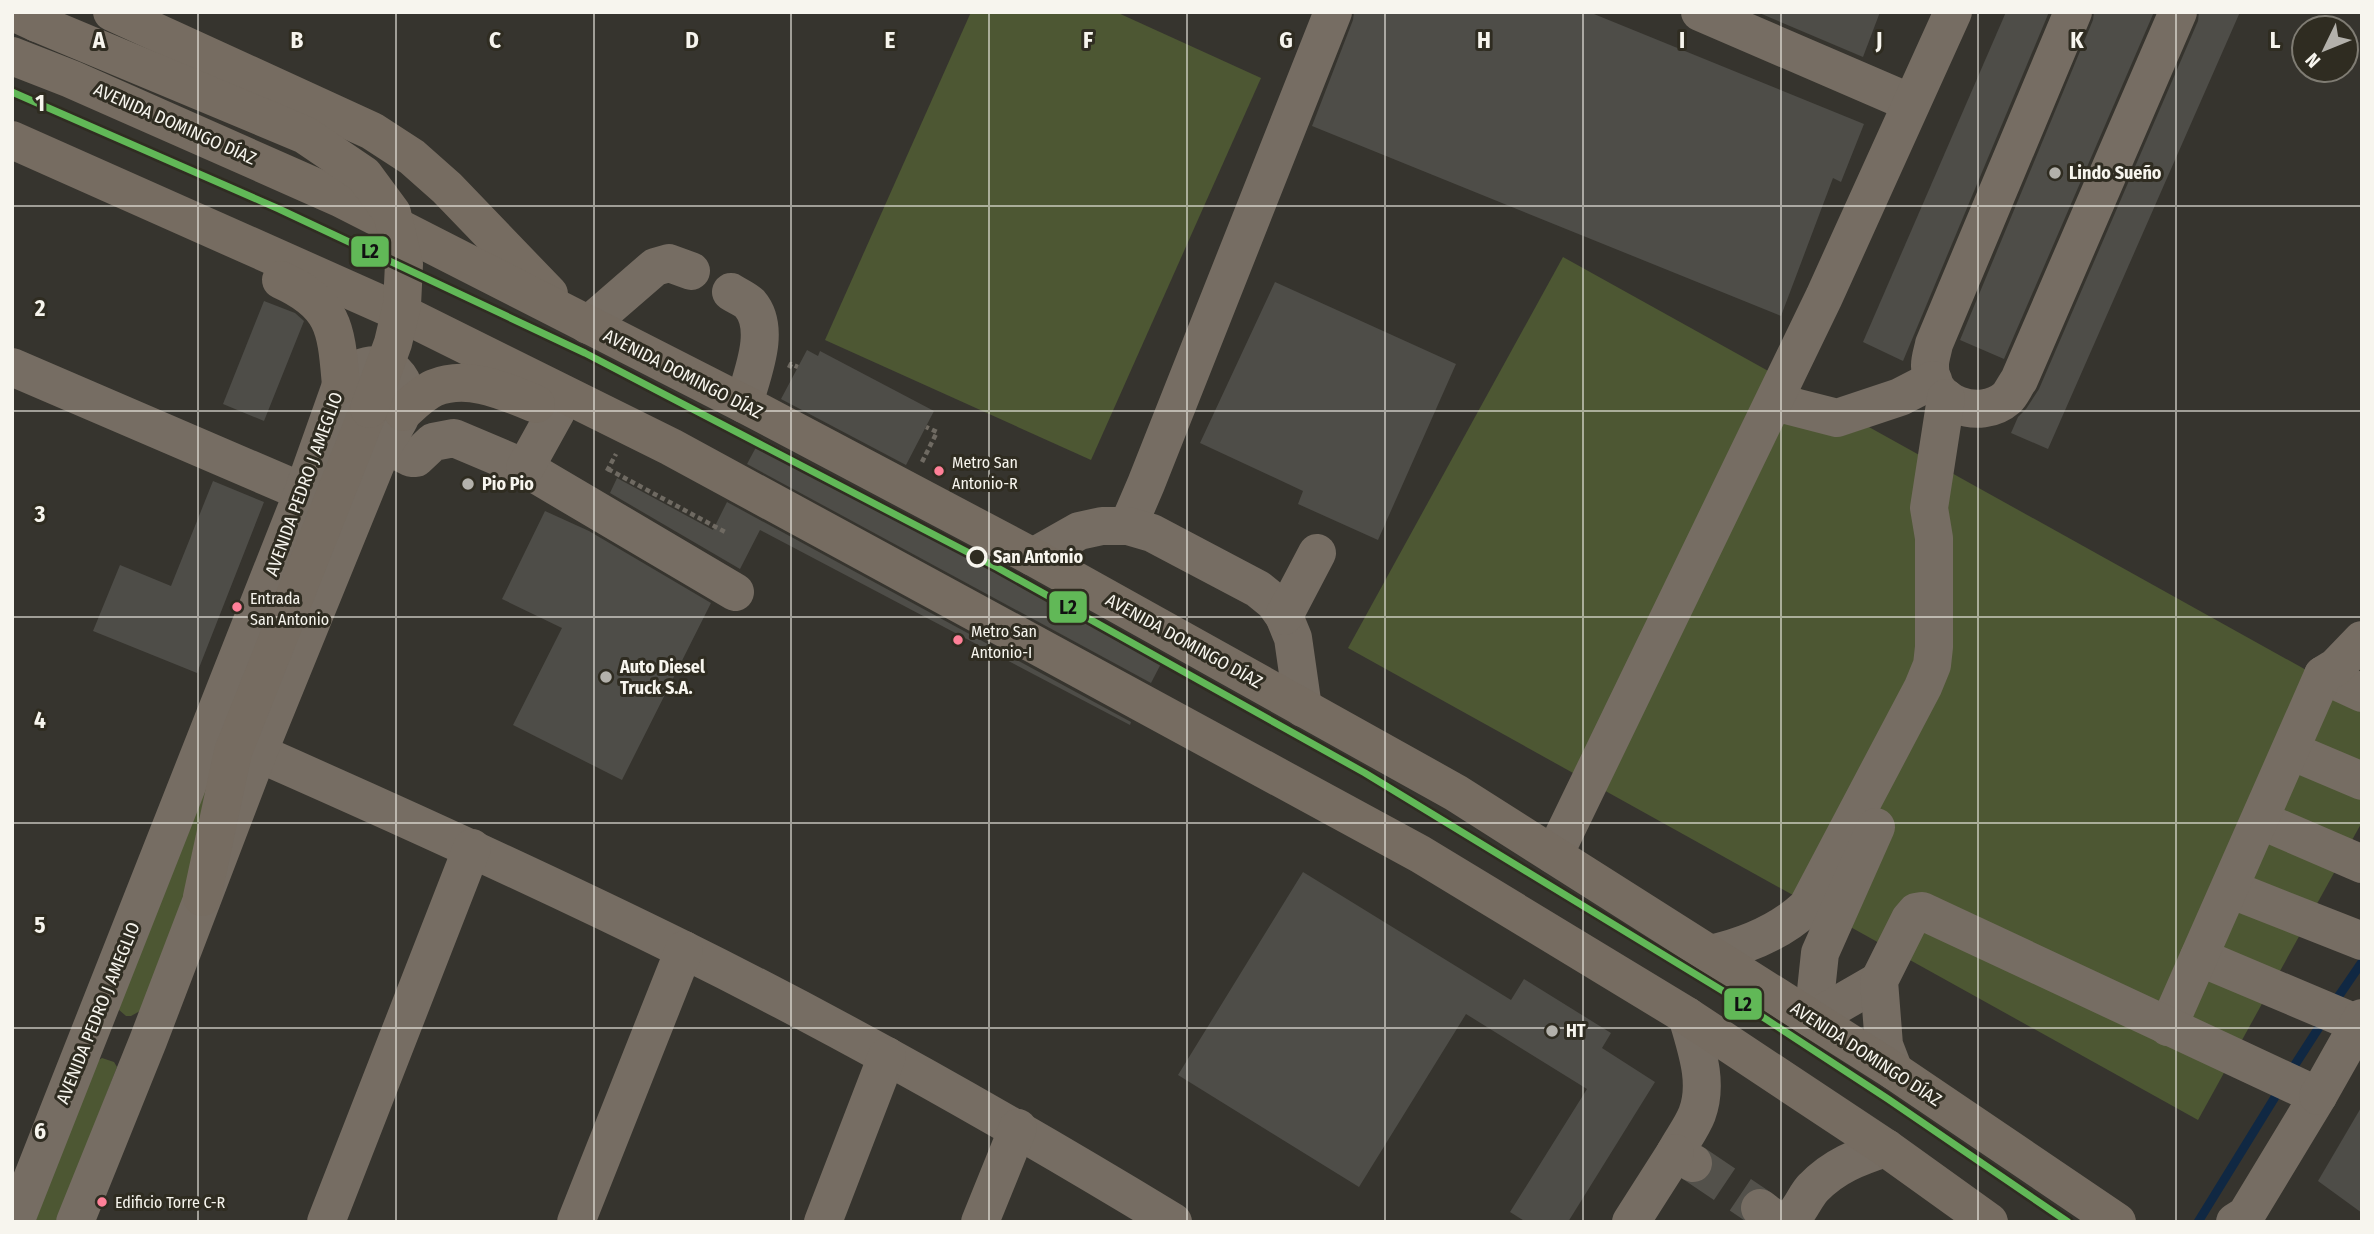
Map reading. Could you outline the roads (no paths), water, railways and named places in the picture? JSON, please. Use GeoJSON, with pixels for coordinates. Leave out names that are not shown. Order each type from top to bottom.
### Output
{"type":"FeatureCollection","features":[{"type":"Feature","properties":{"kind":"main road"},"geometry":{"type":"LineString","coordinates":[[112,12],[372,131],[412,158],[447,188],[579,320]]}},
{"type":"Feature","properties":{"kind":"main road"},"geometry":{"type":"LineString","coordinates":[[21,28],[71,79]]}},
{"type":"Feature","properties":{"kind":"main road"},"geometry":{"type":"LineString","coordinates":[[21,28],[305,135],[364,174],[392,213],[404,264],[402,305],[393,343],[233,752],[202,897]]}},
{"type":"Feature","properties":{"kind":"main road","name":"AVENIDA DOMINGO DÍAZ"},"geometry":{"type":"LineString","coordinates":[[12,56],[71,79],[329,193],[744,404],[1033,557],[1456,793],[1894,1071],[2117,1222]]}},
{"type":"Feature","properties":{"kind":"main road"},"geometry":{"type":"LineString","coordinates":[[12,140],[401,313],[671,447],[1420,854],[1688,1016],[1885,1148],[1989,1222]]}},
{"type":"Feature","properties":{"kind":"main road"},"geometry":{"type":"LineString","coordinates":[[12,165],[172,231],[300,289],[323,306],[338,346],[371,402]]}},
{"type":"Feature","properties":{"kind":"main road"},"geometry":{"type":"LineString","coordinates":[[371,402],[457,383],[479,384],[556,412],[594,431],[616,454],[671,447]]}},
{"type":"Feature","properties":{"kind":"street"},"geometry":{"type":"LineString","coordinates":[[1128,526],[1157,459],[1333,12]]}},
{"type":"Feature","properties":{"kind":"street"},"geometry":{"type":"LineString","coordinates":[[1700,12],[1912,103]]}},
{"type":"Feature","properties":{"kind":"street"},"geometry":{"type":"LineString","coordinates":[[1554,855],[1824,297],[1953,12]]}},
{"type":"Feature","properties":{"kind":"street"},"geometry":{"type":"LineString","coordinates":[[1813,1020],[1821,953],[1947,671],[1947,566],[1953,483],[1950,396],[1930,366],[1934,344],[2073,12]]}},
{"type":"Feature","properties":{"kind":"street"},"geometry":{"type":"LineString","coordinates":[[1774,402],[1828,418],[1838,418],[1900,397],[1950,396],[1989,408],[2007,397],[2019,380],[2178,12]]}},
{"type":"Feature","properties":{"kind":"street"},"geometry":{"type":"LineString","coordinates":[[579,320],[655,267],[669,263],[691,271]]}},
{"type":"Feature","properties":{"kind":"street"},"geometry":{"type":"LineString","coordinates":[[731,292],[749,304],[757,317],[761,336],[744,404]]}},
{"type":"Feature","properties":{"kind":"street"},"geometry":{"type":"LineString","coordinates":[[15,375],[303,492]]}},
{"type":"Feature","properties":{"kind":"street"},"geometry":{"type":"LineString","coordinates":[[1710,954],[1758,939],[1791,922],[1807,907],[1923,687],[1932,665],[1934,647],[1934,538],[1929,508],[1950,396]]}},
{"type":"Feature","properties":{"kind":"street"},"geometry":{"type":"LineString","coordinates":[[75,1222],[148,1041],[258,753],[384,444],[371,402]]}},
{"type":"Feature","properties":{"kind":"street","name":"AVENIDA PEDRO J AMEGLIO"},"geometry":{"type":"LineString","coordinates":[[15,1222],[303,492],[371,402]]}},
{"type":"Feature","properties":{"kind":"street"},"geometry":{"type":"LineString","coordinates":[[525,468],[556,412]]}},
{"type":"Feature","properties":{"kind":"street"},"geometry":{"type":"LineString","coordinates":[[384,444],[416,458],[433,442],[454,438],[525,468],[735,592]]}},
{"type":"Feature","properties":{"kind":"street"},"geometry":{"type":"LineString","coordinates":[[1033,557],[1079,531],[1102,526],[1128,526],[1152,533],[1258,589],[1274,602],[1284,615],[1293,638],[1303,708]]}},
{"type":"Feature","properties":{"kind":"street"},"geometry":{"type":"LineString","coordinates":[[1284,615],[1317,553]]}},
{"type":"Feature","properties":{"kind":"street"},"geometry":{"type":"LineString","coordinates":[[2168,1027],[2323,675],[2336,667],[2362,640]]}},
{"type":"Feature","properties":{"kind":"street"},"geometry":{"type":"LineString","coordinates":[[2323,675],[2362,693]]}},
{"type":"Feature","properties":{"kind":"street"},"geometry":{"type":"LineString","coordinates":[[2291,751],[2362,781]]}},
{"type":"Feature","properties":{"kind":"street"},"geometry":{"type":"LineString","coordinates":[[258,753],[472,848],[684,950],[1018,1128],[1173,1222]]}},
{"type":"Feature","properties":{"kind":"street"},"geometry":{"type":"LineString","coordinates":[[2260,820],[2362,864]]}},
{"type":"Feature","properties":{"kind":"street"},"geometry":{"type":"LineString","coordinates":[[326,1222],[472,848]]}},
{"type":"Feature","properties":{"kind":"street"},"geometry":{"type":"LineString","coordinates":[[2230,889],[2362,941]]}},
{"type":"Feature","properties":{"kind":"street"},"geometry":{"type":"LineString","coordinates":[[1894,1071],[1884,1045],[1879,981],[1910,919],[1916,912],[1922,911],[2318,1096]]}},
{"type":"Feature","properties":{"kind":"street"},"geometry":{"type":"LineString","coordinates":[[576,1222],[684,950]]}},
{"type":"Feature","properties":{"kind":"street"},"geometry":{"type":"LineString","coordinates":[[2199,957],[2360,1021],[2318,1096],[2242,1219]]}},
{"type":"Feature","properties":{"kind":"street"},"geometry":{"type":"LineString","coordinates":[[1813,1020],[1879,981]]}},
{"type":"Feature","properties":{"kind":"street"},"geometry":{"type":"LineString","coordinates":[[1631,1222],[1684,1158],[1697,1114],[1702,1091],[1701,1068],[1688,1016]]}},
{"type":"Feature","properties":{"kind":"street"},"geometry":{"type":"LineString","coordinates":[[95,1020],[148,1041]]}},
{"type":"Feature","properties":{"kind":"street"},"geometry":{"type":"LineString","coordinates":[[823,1222],[887,1056]]}},
{"type":"Feature","properties":{"kind":"street"},"geometry":{"type":"LineString","coordinates":[[980,1222],[1018,1128]]}},
{"type":"Feature","properties":{"kind":"street"},"geometry":{"type":"LineString","coordinates":[[1760,1209],[1777,1220],[1786,1221],[1793,1217],[1812,1189],[1833,1170],[1852,1159],[1885,1148]]}},
{"type":"Feature","properties":{"kind":"waterway"},"geometry":{"type":"LineString","coordinates":[[2334,1003],[2362,962]]}},
{"type":"Feature","properties":{"kind":"waterway"},"geometry":{"type":"LineString","coordinates":[[2289,1074],[2325,1018]]}},
{"type":"Feature","properties":{"kind":"waterway"},"geometry":{"type":"LineString","coordinates":[[2198,1222],[2280,1089]]}},
{"type":"Feature","properties":{"kind":"tunnel"},"geometry":{"type":"LineString","coordinates":[[1693,1163],[1760,1208]]}},
{"type":"Feature","properties":{"kind":"place","name":"Lindo Sueño"},"geometry":{"type":"Point","coordinates":[2055,173]}},
{"type":"Feature","properties":{"kind":"place","name":"Metro San Antonio-R"},"geometry":{"type":"Point","coordinates":[939,471]}},
{"type":"Feature","properties":{"kind":"place","name":"Pio Pio"},"geometry":{"type":"Point","coordinates":[468,484]}},
{"type":"Feature","properties":{"kind":"place","name":"San Antonio"},"geometry":{"type":"Point","coordinates":[977,557]}},
{"type":"Feature","properties":{"kind":"place","name":"Entrada San Antonio"},"geometry":{"type":"Point","coordinates":[237,607]}},
{"type":"Feature","properties":{"kind":"place","name":"Metro San Antonio-I"},"geometry":{"type":"Point","coordinates":[958,640]}},
{"type":"Feature","properties":{"kind":"place","name":"Auto Diesel Truck S.A."},"geometry":{"type":"Point","coordinates":[606,677]}},
{"type":"Feature","properties":{"kind":"place","name":"HT"},"geometry":{"type":"Point","coordinates":[1552,1031]}},
{"type":"Feature","properties":{"kind":"place","name":"Edificio Torre C-R"},"geometry":{"type":"Point","coordinates":[102,1202]}}]}
